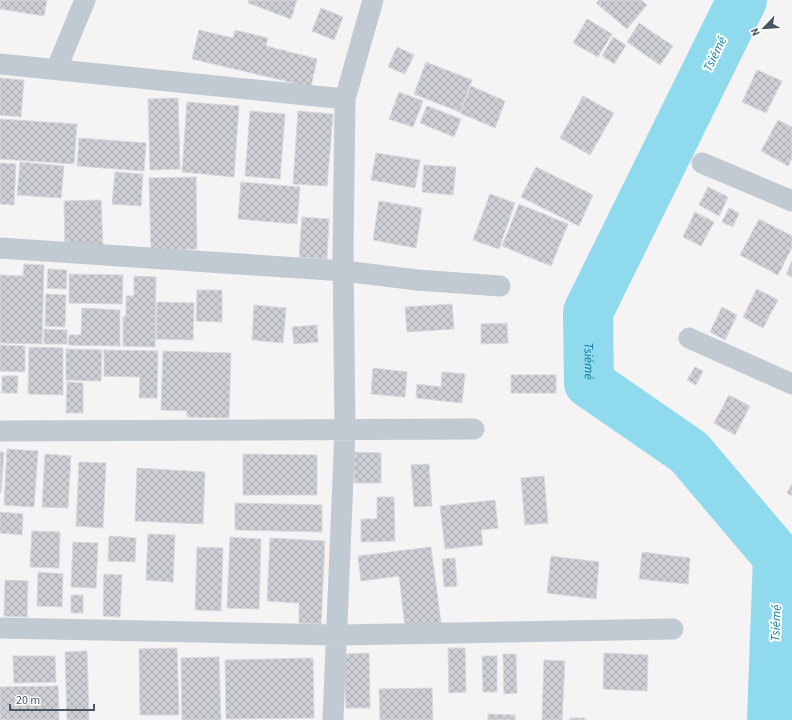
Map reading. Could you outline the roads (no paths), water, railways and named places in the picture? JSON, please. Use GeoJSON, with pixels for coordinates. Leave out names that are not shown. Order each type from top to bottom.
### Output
{"type":"FeatureCollection","features":[{"type":"Feature","properties":{"kind":"street"},"geometry":{"type":"LineString","coordinates":[[57,68],[85,0]]}},
{"type":"Feature","properties":{"kind":"street"},"geometry":{"type":"LineString","coordinates":[[333,720],[345,430],[345,98],[373,0]]}},
{"type":"Feature","properties":{"kind":"street"},"geometry":{"type":"LineString","coordinates":[[0,64],[57,68],[345,98]]}},
{"type":"Feature","properties":{"kind":"street"},"geometry":{"type":"LineString","coordinates":[[702,163],[792,201]]}},
{"type":"Feature","properties":{"kind":"street"},"geometry":{"type":"LineString","coordinates":[[0,248],[344,272],[417,280],[500,286]]}},
{"type":"Feature","properties":{"kind":"street"},"geometry":{"type":"LineString","coordinates":[[689,338],[792,384]]}},
{"type":"Feature","properties":{"kind":"street"},"geometry":{"type":"LineString","coordinates":[[0,431],[474,429]]}},
{"type":"Feature","properties":{"kind":"street"},"geometry":{"type":"LineString","coordinates":[[0,628],[336,635],[673,629]]}},
{"type":"Feature","properties":{"kind":"waterway","name":"Tsiémé"},"geometry":{"type":"LineString","coordinates":[[742,0],[588,312],[589,383],[689,452],[778,557],[772,720]]}}]}
